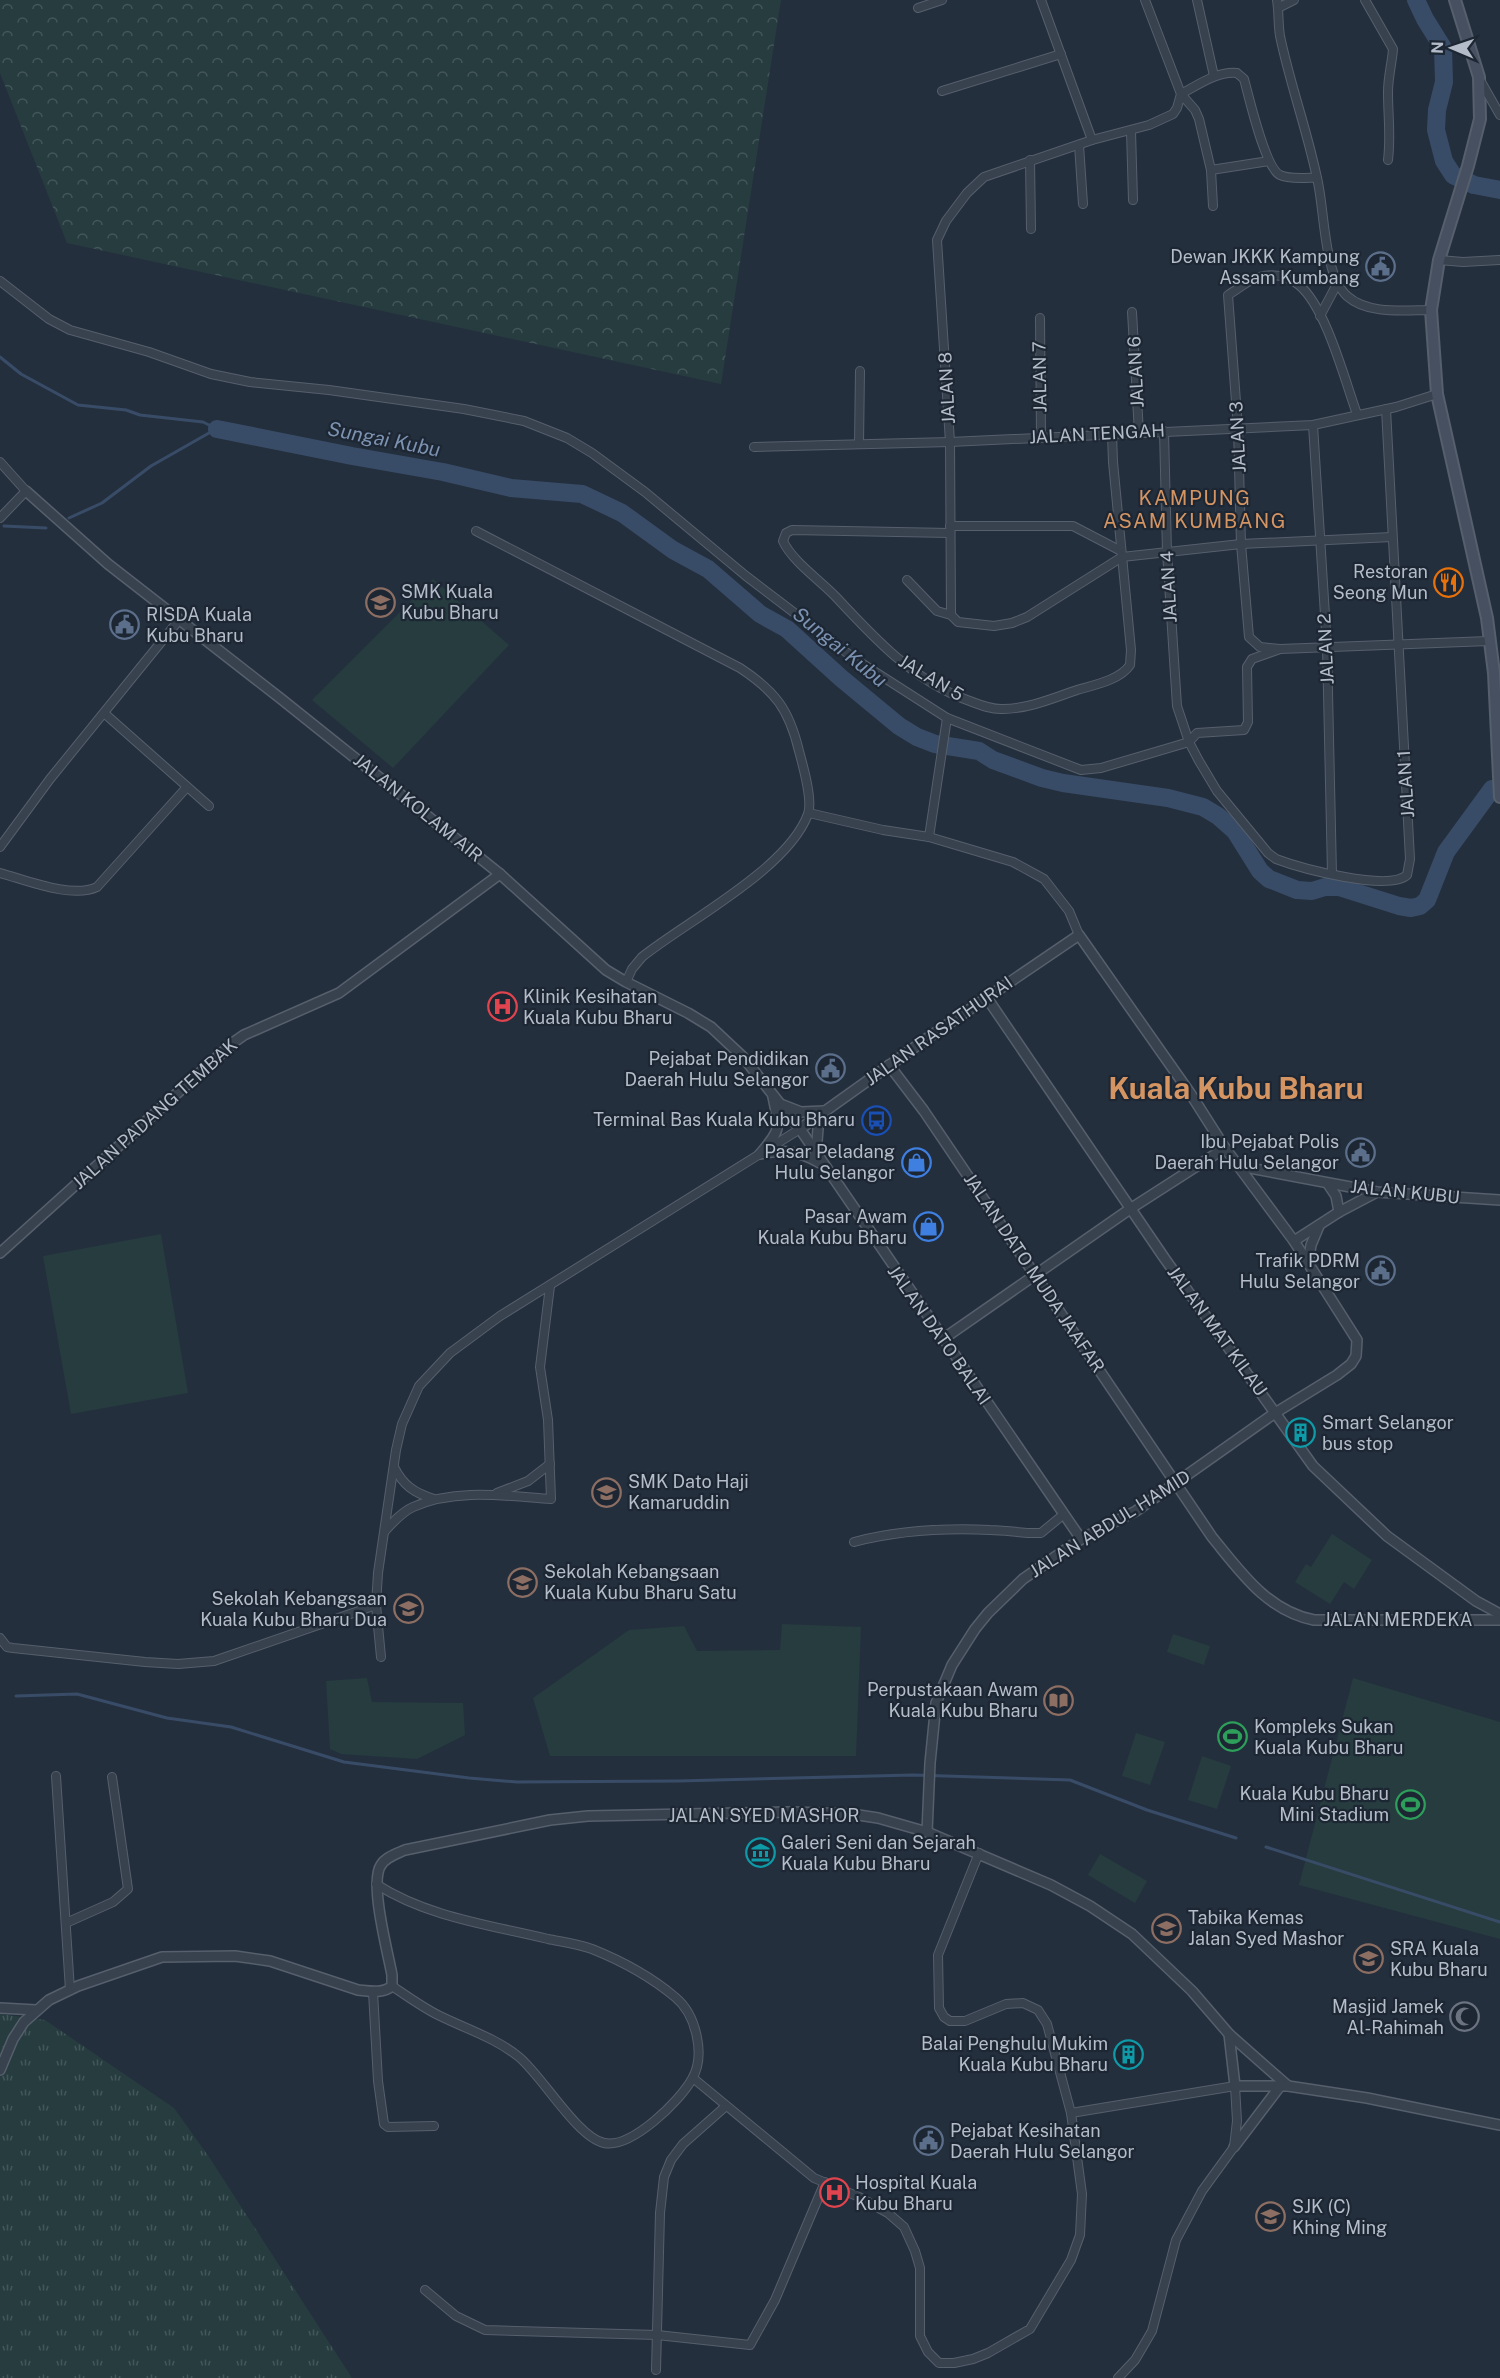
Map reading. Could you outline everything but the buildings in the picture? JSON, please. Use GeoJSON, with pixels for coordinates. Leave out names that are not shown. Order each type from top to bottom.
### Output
{"type":"FeatureCollection","features":[{"type":"Feature","properties":{"kind":"main road"},"geometry":{"type":"LineString","coordinates":[[1455,0],[1479,77],[1480,119],[1439,260],[1431,310],[1437,394],[1487,618],[1494,673],[1500,797]]}},
{"type":"Feature","properties":{"kind":"street"},"geometry":{"type":"LineString","coordinates":[[918,8],[942,0]]}},
{"type":"Feature","properties":{"kind":"street"},"geometry":{"type":"LineString","coordinates":[[1042,0],[1092,140]]}},
{"type":"Feature","properties":{"kind":"street"},"geometry":{"type":"LineString","coordinates":[[1145,0],[1181,94],[1195,110],[1211,170],[1213,206]]}},
{"type":"Feature","properties":{"kind":"street"},"geometry":{"type":"LineString","coordinates":[[1197,0],[1214,76]]}},
{"type":"Feature","properties":{"kind":"street"},"geometry":{"type":"LineString","coordinates":[[1294,0],[1277,4],[1280,35],[1317,178],[1331,269],[1337,284],[1347,296],[1364,305],[1388,310],[1431,310]]}},
{"type":"Feature","properties":{"kind":"street"},"geometry":{"type":"LineString","coordinates":[[1365,0],[1393,49],[1388,90],[1391,135],[1388,160]]}},
{"type":"Feature","properties":{"kind":"street"},"geometry":{"type":"LineString","coordinates":[[942,91],[1061,54]]}},
{"type":"Feature","properties":{"kind":"street"},"geometry":{"type":"LineString","coordinates":[[1031,229],[1030,160],[1092,140],[1131,131],[1173,114],[1178,108],[1181,94],[1214,76],[1233,72],[1240,74],[1244,79],[1269,161],[1278,174],[1317,178]]}},
{"type":"Feature","properties":{"kind":"street"},"geometry":{"type":"LineString","coordinates":[[1479,77],[1500,115]]}},
{"type":"Feature","properties":{"kind":"street"},"geometry":{"type":"LineString","coordinates":[[1131,131],[1133,200]]}},
{"type":"Feature","properties":{"kind":"street"},"geometry":{"type":"LineString","coordinates":[[1079,145],[1083,204]]}},
{"type":"Feature","properties":{"kind":"street","name":"JALAN 8"},"geometry":{"type":"LineString","coordinates":[[951,615],[950,442],[937,240],[946,221],[967,193],[984,177],[1030,160]]}},
{"type":"Feature","properties":{"kind":"street"},"geometry":{"type":"LineString","coordinates":[[1211,170],[1269,161]]}},
{"type":"Feature","properties":{"kind":"street"},"geometry":{"type":"LineString","coordinates":[[1439,260],[1463,262],[1499,260]]}},
{"type":"Feature","properties":{"kind":"street","name":"JALAN 3"},"geometry":{"type":"LineString","coordinates":[[1280,649],[1260,647],[1249,637],[1241,544],[1238,428],[1228,295],[1255,279],[1274,276],[1288,278],[1305,291],[1320,316],[1357,414]]}},
{"type":"Feature","properties":{"kind":"street"},"geometry":{"type":"LineString","coordinates":[[0,280],[49,319],[70,330],[149,352],[220,376],[250,382],[464,408],[524,421],[567,438],[592,453],[645,492],[746,576],[855,659],[947,718],[1081,770],[1101,768],[1189,742],[1197,733],[1244,730],[1248,723],[1247,666],[1252,659],[1280,649],[1489,641]]}},
{"type":"Feature","properties":{"kind":"street"},"geometry":{"type":"LineString","coordinates":[[1320,316],[1337,284]]}},
{"type":"Feature","properties":{"kind":"street","name":"JALAN 6"},"geometry":{"type":"LineString","coordinates":[[1132,312],[1139,433]]}},
{"type":"Feature","properties":{"kind":"street","name":"JALAN 7"},"geometry":{"type":"LineString","coordinates":[[1040,318],[1041,436]]}},
{"type":"Feature","properties":{"kind":"street"},"geometry":{"type":"LineString","coordinates":[[859,444],[860,371]]}},
{"type":"Feature","properties":{"kind":"street","name":"JALAN TENGAH"},"geometry":{"type":"LineString","coordinates":[[754,447],[950,442],[1164,430],[1313,425],[1386,409],[1437,394]]}},
{"type":"Feature","properties":{"kind":"street","name":"JALAN 1"},"geometry":{"type":"LineString","coordinates":[[1189,742],[1217,791],[1268,853],[1284,862],[1332,874],[1375,881],[1396,881],[1404,878],[1410,870],[1386,409]]}},
{"type":"Feature","properties":{"kind":"street","name":"JALAN 2"},"geometry":{"type":"LineString","coordinates":[[1313,425],[1327,647],[1332,874]]}},
{"type":"Feature","properties":{"kind":"street","name":"JALAN 4"},"geometry":{"type":"LineString","coordinates":[[1164,430],[1167,552],[1175,693],[1189,742]]}},
{"type":"Feature","properties":{"kind":"street","name":"JALAN 5"},"geometry":{"type":"LineString","coordinates":[[950,529],[792,530],[786,533],[783,541],[796,559],[886,650],[919,675],[955,695],[984,706],[1002,710],[1042,702],[1104,681],[1128,669],[1131,650],[1113,462],[1113,434]]}},
{"type":"Feature","properties":{"kind":"street"},"geometry":{"type":"LineString","coordinates":[[0,462],[26,491],[0,518]]}},
{"type":"Feature","properties":{"kind":"street","name":"JALAN KOLAM AIR"},"geometry":{"type":"LineString","coordinates":[[26,491],[108,564],[500,874],[606,970],[688,1012],[711,1027],[743,1058],[800,1129]]}},
{"type":"Feature","properties":{"kind":"street"},"geometry":{"type":"LineString","coordinates":[[950,529],[1073,526],[1121,554],[1167,552],[1241,544],[1392,537]]}},
{"type":"Feature","properties":{"kind":"street"},"geometry":{"type":"LineString","coordinates":[[476,531],[740,668],[764,684],[773,694],[791,724],[804,768],[809,813],[784,849],[739,890],[642,957],[632,969],[626,982]]}},
{"type":"Feature","properties":{"kind":"street"},"geometry":{"type":"LineString","coordinates":[[907,580],[938,611],[951,615],[958,622],[994,626],[1012,623],[1027,617],[1065,595],[1121,554]]}},
{"type":"Feature","properties":{"kind":"street"},"geometry":{"type":"LineString","coordinates":[[0,847],[50,779],[179,620]]}},
{"type":"Feature","properties":{"kind":"street"},"geometry":{"type":"LineString","coordinates":[[104,713],[209,806]]}},
{"type":"Feature","properties":{"kind":"street"},"geometry":{"type":"LineString","coordinates":[[929,837],[947,718]]}},
{"type":"Feature","properties":{"kind":"street"},"geometry":{"type":"LineString","coordinates":[[0,873],[66,891],[89,891],[97,887],[187,787]]}},
{"type":"Feature","properties":{"kind":"street"},"geometry":{"type":"LineString","coordinates":[[809,813],[883,830],[929,837],[1013,862],[1044,879],[1069,911],[1080,935],[1190,1093],[1225,1148],[1308,1263]]}},
{"type":"Feature","properties":{"kind":"street","name":"JALAN PADANG TEMBAK"},"geometry":{"type":"LineString","coordinates":[[0,1252],[234,1042],[244,1035],[339,993],[500,874]]}},
{"type":"Feature","properties":{"kind":"street","name":"JALAN RASATHURAI"},"geometry":{"type":"LineString","coordinates":[[800,1129],[889,1065],[1080,935]]}},
{"type":"Feature","properties":{"kind":"street","name":"JALAN MAT KILAU"},"geometry":{"type":"LineString","coordinates":[[987,998],[1130,1209],[1313,1466],[1387,1536],[1476,1601],[1500,1614]]}},
{"type":"Feature","properties":{"kind":"street","name":"JALAN DATO MUDA JAAFAR"},"geometry":{"type":"LineString","coordinates":[[889,1065],[924,1111],[1176,1484]]}},
{"type":"Feature","properties":{"kind":"street"},"geometry":{"type":"LineString","coordinates":[[760,1154],[777,1134],[778,1126],[771,1092]]}},
{"type":"Feature","properties":{"kind":"street"},"geometry":{"type":"LineString","coordinates":[[781,1104],[801,1112],[822,1113],[816,1154]]}},
{"type":"Feature","properties":{"kind":"street"},"geometry":{"type":"LineString","coordinates":[[381,1657],[376,1605],[378,1573],[393,1467],[402,1424],[419,1386],[450,1353],[500,1316],[800,1129]]}},
{"type":"Feature","properties":{"kind":"street","name":"JALAN DATO BALAI"},"geometry":{"type":"LineString","coordinates":[[800,1129],[1081,1539]]}},
{"type":"Feature","properties":{"kind":"street"},"geometry":{"type":"LineString","coordinates":[[943,1339],[1130,1209],[1225,1148]]}},
{"type":"Feature","properties":{"kind":"street"},"geometry":{"type":"LineString","coordinates":[[760,1154],[777,1150],[796,1152],[822,1164]]}},
{"type":"Feature","properties":{"kind":"street","name":"JALAN KUBU"},"geometry":{"type":"LineString","coordinates":[[1239,1166],[1377,1192],[1500,1200]]}},
{"type":"Feature","properties":{"kind":"street"},"geometry":{"type":"LineString","coordinates":[[1328,1184],[1336,1196],[1339,1212]]}},
{"type":"Feature","properties":{"kind":"street"},"geometry":{"type":"LineString","coordinates":[[1294,1241],[1339,1212],[1377,1192]]}},
{"type":"Feature","properties":{"kind":"street"},"geometry":{"type":"LineString","coordinates":[[1308,1263],[1311,1245],[1319,1226]]}},
{"type":"Feature","properties":{"kind":"street","name":"JALAN ABDUL HAMID"},"geometry":{"type":"LineString","coordinates":[[927,1833],[930,1763],[936,1703],[952,1665],[975,1629],[1023,1579],[1081,1539],[1111,1525],[1176,1484],[1275,1413],[1351,1364],[1358,1348],[1357,1340],[1308,1263]]}},
{"type":"Feature","properties":{"kind":"street"},"geometry":{"type":"LineString","coordinates":[[385,1531],[401,1514],[412,1507],[436,1499],[492,1495],[551,1499],[548,1420],[540,1367],[550,1286]]}},
{"type":"Feature","properties":{"kind":"street"},"geometry":{"type":"LineString","coordinates":[[492,1495],[528,1481],[550,1464]]}},
{"type":"Feature","properties":{"kind":"street"},"geometry":{"type":"LineString","coordinates":[[393,1467],[410,1489],[436,1499]]}},
{"type":"Feature","properties":{"kind":"street","name":"JALAN MERDEKA"},"geometry":{"type":"LineString","coordinates":[[1176,1484],[1212,1537],[1251,1584],[1288,1612],[1314,1620],[1500,1620]]}},
{"type":"Feature","properties":{"kind":"street"},"geometry":{"type":"LineString","coordinates":[[854,1542],[888,1535],[937,1531],[989,1530],[1041,1533],[1064,1514]]}},
{"type":"Feature","properties":{"kind":"street"},"geometry":{"type":"LineString","coordinates":[[1476,1601],[1477,1620]]}},
{"type":"Feature","properties":{"kind":"street"},"geometry":{"type":"LineString","coordinates":[[0,1638],[7,1647],[13,1648],[145,1662],[194,1663],[231,1657],[376,1605]]}},
{"type":"Feature","properties":{"kind":"street"},"geometry":{"type":"LineString","coordinates":[[56,1776],[70,1990]]}},
{"type":"Feature","properties":{"kind":"street"},"geometry":{"type":"LineString","coordinates":[[66,1923],[113,1902],[128,1889],[112,1777]]}},
{"type":"Feature","properties":{"kind":"street","name":"JALAN SYED MASHOR"},"geometry":{"type":"LineString","coordinates":[[376,1884],[381,1864],[405,1850],[550,1820],[588,1816],[792,1812],[852,1814],[878,1818],[927,1833],[979,1853],[1051,1885],[1090,1906],[1132,1934],[1192,1991],[1229,2034],[1285,2085]]}},
{"type":"Feature","properties":{"kind":"street"},"geometry":{"type":"LineString","coordinates":[[693,2079],[804,2172],[888,2213],[904,2228],[920,2268],[921,2336],[928,2352],[939,2363],[973,2359],[1030,2329],[1071,2260],[1080,2235],[1083,2213],[1071,2113],[1047,2024],[1038,2010],[1023,2003],[1006,2004],[965,2021],[950,2021],[944,2017],[939,2008],[939,1954],[979,1853]]}},
{"type":"Feature","properties":{"kind":"street"},"geometry":{"type":"LineString","coordinates":[[376,1884],[392,1986]]}},
{"type":"Feature","properties":{"kind":"street"},"geometry":{"type":"LineString","coordinates":[[376,1884],[425,1909],[591,1949],[635,1968],[676,1998],[687,2011],[697,2029],[698,2055],[693,2079],[665,2112],[631,2138],[617,2143],[604,2144],[583,2132],[538,2075],[518,2056],[499,2044],[435,2014],[392,1986]]}},
{"type":"Feature","properties":{"kind":"street"},"geometry":{"type":"LineString","coordinates":[[0,2070],[24,2022],[36,2010],[70,1990],[162,1957],[235,1956],[270,1961],[358,1990],[373,1992],[392,1986]]}},
{"type":"Feature","properties":{"kind":"street"},"geometry":{"type":"LineString","coordinates":[[373,1992],[384,2124],[387,2127],[434,2126]]}},
{"type":"Feature","properties":{"kind":"street"},"geometry":{"type":"LineString","coordinates":[[0,2008],[36,2010]]}},
{"type":"Feature","properties":{"kind":"street"},"geometry":{"type":"LineString","coordinates":[[1229,2034],[1237,2121],[1234,2147]]}},
{"type":"Feature","properties":{"kind":"street"},"geometry":{"type":"LineString","coordinates":[[1071,2113],[1235,2086],[1285,2085],[1367,2098],[1500,2125]]}},
{"type":"Feature","properties":{"kind":"street"},"geometry":{"type":"LineString","coordinates":[[1118,2378],[1136,2360],[1152,2331],[1176,2240],[1202,2191],[1234,2147],[1285,2085]]}},
{"type":"Feature","properties":{"kind":"street"},"geometry":{"type":"LineString","coordinates":[[656,2370],[660,2213],[667,2169],[683,2144],[726,2106]]}},
{"type":"Feature","properties":{"kind":"street"},"geometry":{"type":"LineString","coordinates":[[425,2290],[456,2316],[485,2330],[657,2336],[750,2345],[776,2301],[825,2182]]}},
{"type":"Feature","properties":{"kind":"green space"},"geometry":{"type":"Polygon","coordinates":[[[0,0],[781,0],[721,384],[67,243],[0,73],[0,0]]]}},
{"type":"Feature","properties":{"kind":"green space"},"geometry":{"type":"Polygon","coordinates":[[[433,579],[509,645],[393,768],[312,700],[433,579]]]}},
{"type":"Feature","properties":{"kind":"green space"},"geometry":{"type":"Polygon","coordinates":[[[161,1234],[188,1393],[71,1414],[43,1256],[161,1234]]]}},
{"type":"Feature","properties":{"kind":"green space"},"geometry":{"type":"Polygon","coordinates":[[[1332,1534],[1372,1560],[1354,1589],[1344,1582],[1330,1604],[1295,1582],[1306,1564],[1311,1567],[1332,1534]]]}},
{"type":"Feature","properties":{"kind":"green space"},"geometry":{"type":"Polygon","coordinates":[[[782,1624],[861,1627],[856,1756],[550,1756],[533,1698],[629,1630],[684,1626],[697,1651],[780,1650],[782,1624]]]}},
{"type":"Feature","properties":{"kind":"green space"},"geometry":{"type":"Polygon","coordinates":[[[1173,1634],[1210,1646],[1204,1665],[1167,1652],[1173,1634]]]}},
{"type":"Feature","properties":{"kind":"green space"},"geometry":{"type":"Polygon","coordinates":[[[367,1678],[372,1702],[463,1703],[465,1735],[417,1759],[341,1754],[330,1749],[326,1681],[367,1678]]]}},
{"type":"Feature","properties":{"kind":"green space","name":"Kuala Kubu Bharu Mini Stadium"},"geometry":{"type":"Polygon","coordinates":[[[1353,1678],[1500,1722],[1500,1939],[1299,1885],[1353,1678]]]}},
{"type":"Feature","properties":{"kind":"green space"},"geometry":{"type":"Polygon","coordinates":[[[1136,1733],[1165,1742],[1150,1785],[1122,1776],[1136,1733]]]}},
{"type":"Feature","properties":{"kind":"green space"},"geometry":{"type":"Polygon","coordinates":[[[1202,1756],[1231,1766],[1217,1809],[1188,1800],[1202,1756]]]}},
{"type":"Feature","properties":{"kind":"green space"},"geometry":{"type":"Polygon","coordinates":[[[1100,1854],[1147,1881],[1135,1903],[1088,1875],[1100,1854]]]}},
{"type":"Feature","properties":{"kind":"green space"},"geometry":{"type":"Polygon","coordinates":[[[0,2014],[45,2020],[174,2108],[209,2157],[352,2378],[0,2378],[0,2014]]]}},
{"type":"Feature","properties":{"kind":"waterway"},"geometry":{"type":"LineString","coordinates":[[1416,0],[1443,48],[1444,82],[1437,110],[1436,130],[1444,161],[1453,175],[1474,185],[1500,190]]}},
{"type":"Feature","properties":{"kind":"waterway"},"geometry":{"type":"LineString","coordinates":[[0,357],[21,374],[78,405],[203,422],[217,429]]}},
{"type":"Feature","properties":{"kind":"waterway","name":"Sungai Kubu"},"geometry":{"type":"LineString","coordinates":[[69,518],[102,503],[151,466],[216,429]]}},
{"type":"Feature","properties":{"kind":"waterway","name":"Sungai Kubu"},"geometry":{"type":"LineString","coordinates":[[217,429],[443,472],[511,488],[582,494],[622,513],[673,550],[708,569],[760,614],[787,629],[841,678],[899,726],[917,737],[935,744],[979,751],[993,760],[1042,778],[1168,798],[1203,807],[1235,831],[1260,871],[1269,879],[1297,890],[1312,891],[1325,887],[1339,887],[1399,906],[1411,908],[1420,906],[1427,900],[1446,852],[1492,789]]}},
{"type":"Feature","properties":{"kind":"waterway","name":"Sungai Kubu"},"geometry":{"type":"LineString","coordinates":[[4,526],[46,528]]}},
{"type":"Feature","properties":{"kind":"waterway"},"geometry":{"type":"LineString","coordinates":[[16,1696],[77,1694],[167,1718],[231,1727],[344,1762],[517,1782],[678,1781],[913,1775],[1070,1780],[1147,1810],[1236,1838]]}},
{"type":"Feature","properties":{"kind":"waterway"},"geometry":{"type":"LineString","coordinates":[[1266,1847],[1500,1922]]}},
{"type":"Feature","properties":{"kind":"place","name":"Dewan JKKK Kampung Assam Kumbang"},"geometry":{"type":"Point","coordinates":[1381,267]}},
{"type":"Feature","properties":{"kind":"place","name":"Restoran Seong Mun"},"geometry":{"type":"Point","coordinates":[1449,582]}},
{"type":"Feature","properties":{"kind":"place","name":"SMK Kuala Kubu Bharu"},"geometry":{"type":"Point","coordinates":[380,602]}},
{"type":"Feature","properties":{"kind":"place","name":"RISDA Kuala Kubu Bharu"},"geometry":{"type":"Point","coordinates":[125,625]}},
{"type":"Feature","properties":{"kind":"place","name":"Klinik Kesihatan Kuala Kubu Bharu"},"geometry":{"type":"Point","coordinates":[502,1007]}},
{"type":"Feature","properties":{"kind":"place","name":"Pejabat Pendidikan Daerah Hulu Selangor"},"geometry":{"type":"Point","coordinates":[830,1069]}},
{"type":"Feature","properties":{"kind":"place","name":"Terminal Bas Kuala Kubu Bharu"},"geometry":{"type":"Point","coordinates":[876,1120]}},
{"type":"Feature","properties":{"kind":"place","name":"Ibu Pejabat Polis Daerah Hulu Selangor"},"geometry":{"type":"Point","coordinates":[1360,1152]}},
{"type":"Feature","properties":{"kind":"place","name":"Pasar Peladang Hulu Selangor"},"geometry":{"type":"Point","coordinates":[916,1162]}},
{"type":"Feature","properties":{"kind":"place","name":"Pasar Awam Kuala Kubu Bharu"},"geometry":{"type":"Point","coordinates":[928,1227]}},
{"type":"Feature","properties":{"kind":"place","name":"Trafik PDRM Hulu Selangor"},"geometry":{"type":"Point","coordinates":[1381,1271]}},
{"type":"Feature","properties":{"kind":"place","name":"Smart Selangor bus stop"},"geometry":{"type":"Point","coordinates":[1301,1433]}},
{"type":"Feature","properties":{"kind":"place","name":"SMK Dato Haji Kamaruddin"},"geometry":{"type":"Point","coordinates":[607,1492]}},
{"type":"Feature","properties":{"kind":"place","name":"Sekolah Kebangsaan Kuala Kubu Bharu Satu"},"geometry":{"type":"Point","coordinates":[523,1582]}},
{"type":"Feature","properties":{"kind":"place","name":"Sekolah Kebangsaan Kuala Kubu Bharu Dua"},"geometry":{"type":"Point","coordinates":[408,1609]}},
{"type":"Feature","properties":{"kind":"place","name":"Perpustakaan Awam Kuala Kubu Bharu"},"geometry":{"type":"Point","coordinates":[1059,1700]}},
{"type":"Feature","properties":{"kind":"place","name":"Kompleks Sukan Kuala Kubu Bharu"},"geometry":{"type":"Point","coordinates":[1233,1737]}},
{"type":"Feature","properties":{"kind":"place","name":"Kuala Kubu Bharu Mini Stadium"},"geometry":{"type":"Point","coordinates":[1410,1804]}},
{"type":"Feature","properties":{"kind":"place","name":"Galeri Seni dan Sejarah Kuala Kubu Bharu"},"geometry":{"type":"Point","coordinates":[760,1853]}},
{"type":"Feature","properties":{"kind":"place","name":"Tabika Kemas Jalan Syed Mashor"},"geometry":{"type":"Point","coordinates":[1167,1928]}},
{"type":"Feature","properties":{"kind":"place","name":"SRA Kuala Kubu Bharu"},"geometry":{"type":"Point","coordinates":[1369,1959]}},
{"type":"Feature","properties":{"kind":"place","name":"Masjid Jamek Al-Rahimah"},"geometry":{"type":"Point","coordinates":[1465,2017]}},
{"type":"Feature","properties":{"kind":"place","name":"Balai Penghulu Mukim Kuala Kubu Bharu"},"geometry":{"type":"Point","coordinates":[1129,2054]}},
{"type":"Feature","properties":{"kind":"place","name":"Pejabat Kesihatan Daerah Hulu Selangor"},"geometry":{"type":"Point","coordinates":[929,2141]}},
{"type":"Feature","properties":{"kind":"place","name":"Hospital Kuala Kubu Bharu"},"geometry":{"type":"Point","coordinates":[834,2193]}},
{"type":"Feature","properties":{"kind":"place","name":"SJK (C) Khing Ming"},"geometry":{"type":"Point","coordinates":[1271,2217]}},
{"type":"Feature","properties":{"kind":"district","name":"KAMPUNG ASAM KUMBANG"},"geometry":{"type":"Point","coordinates":[1195,510]}},
{"type":"Feature","properties":{"kind":"district","name":"Kuala Kubu Bharu"},"geometry":{"type":"Point","coordinates":[1236,1089]}}]}
